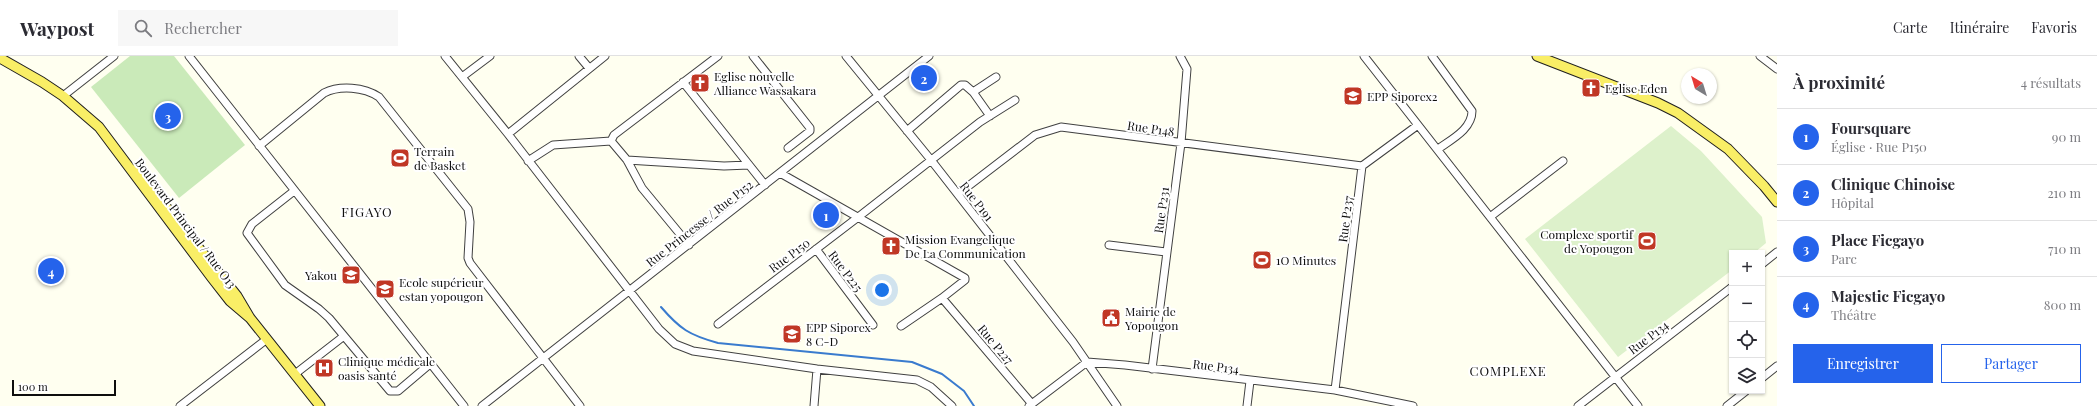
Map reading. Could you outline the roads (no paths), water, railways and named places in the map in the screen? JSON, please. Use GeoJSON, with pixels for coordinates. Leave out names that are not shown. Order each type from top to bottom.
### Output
{"type":"FeatureCollection","features":[{"type":"Feature","properties":{"kind":"main road"},"geometry":{"type":"LineString","coordinates":[[1537,56],[1658,103],[1678,113],[1728,149],[1764,186],[1777,202]]}},
{"type":"Feature","properties":{"kind":"main road","name":"Boulevard Principal / Rue O13"},"geometry":{"type":"LineString","coordinates":[[0,58],[63,96],[94,123],[107,138],[230,301],[250,318],[320,406]]}},
{"type":"Feature","properties":{"kind":"street"},"geometry":{"type":"LineString","coordinates":[[63,96],[114,56]]}},
{"type":"Feature","properties":{"kind":"street"},"geometry":{"type":"LineString","coordinates":[[189,56],[464,406]]}},
{"type":"Feature","properties":{"kind":"street"},"geometry":{"type":"LineString","coordinates":[[445,56],[508,134],[666,337],[684,349],[817,369],[917,380],[932,387],[952,406]]}},
{"type":"Feature","properties":{"kind":"street"},"geometry":{"type":"LineString","coordinates":[[462,77],[490,56]]}},
{"type":"Feature","properties":{"kind":"street"},"geometry":{"type":"LineString","coordinates":[[579,56],[589,68]]}},
{"type":"Feature","properties":{"kind":"street"},"geometry":{"type":"LineString","coordinates":[[508,134],[605,56]]}},
{"type":"Feature","properties":{"kind":"street"},"geometry":{"type":"LineString","coordinates":[[612,141],[614,135],[718,56]]}},
{"type":"Feature","properties":{"kind":"street"},"geometry":{"type":"LineString","coordinates":[[753,56],[810,128],[810,131],[788,148]]}},
{"type":"Feature","properties":{"kind":"street","name":"Rue P191"},"geometry":{"type":"LineString","coordinates":[[846,56],[932,160],[1087,362],[1116,406]]}},
{"type":"Feature","properties":{"kind":"street","name":"Rue Princesse / Rue P152"},"geometry":{"type":"LineString","coordinates":[[482,406],[630,292],[929,56]]}},
{"type":"Feature","properties":{"kind":"street","name":"Rue P231"},"geometry":{"type":"LineString","coordinates":[[1152,369],[1181,143],[1187,69],[1180,56]]}},
{"type":"Feature","properties":{"kind":"street"},"geometry":{"type":"LineString","coordinates":[[1364,56],[1638,406]]}},
{"type":"Feature","properties":{"kind":"street"},"geometry":{"type":"LineString","coordinates":[[1432,56],[1472,111],[1472,119],[1467,127],[1438,149]]}},
{"type":"Feature","properties":{"kind":"street"},"geometry":{"type":"LineString","coordinates":[[1760,56],[1777,69]]}},
{"type":"Feature","properties":{"kind":"street"},"geometry":{"type":"LineString","coordinates":[[972,92],[996,77]]}},
{"type":"Feature","properties":{"kind":"street"},"geometry":{"type":"LineString","coordinates":[[683,82],[765,185]]}},
{"type":"Feature","properties":{"kind":"street"},"geometry":{"type":"LineString","coordinates":[[906,130],[961,85],[965,85],[972,92],[990,116]]}},
{"type":"Feature","properties":{"kind":"street"},"geometry":{"type":"LineString","coordinates":[[259,146],[324,93],[333,88],[367,91],[379,97],[468,209],[470,222],[468,258],[470,263],[580,406]]}},
{"type":"Feature","properties":{"kind":"street","name":"Rue P150"},"geometry":{"type":"LineString","coordinates":[[718,324],[990,116],[1015,100]]}},
{"type":"Feature","properties":{"kind":"street"},"geometry":{"type":"LineString","coordinates":[[1362,166],[1418,125]]}},
{"type":"Feature","properties":{"kind":"street","name":"Rue P148"},"geometry":{"type":"LineString","coordinates":[[958,194],[1035,135],[1047,130],[1061,127],[1362,166]]}},
{"type":"Feature","properties":{"kind":"street"},"geometry":{"type":"LineString","coordinates":[[612,141],[627,160],[642,188],[689,245]]}},
{"type":"Feature","properties":{"kind":"street"},"geometry":{"type":"LineString","coordinates":[[528,161],[553,145],[612,141]]}},
{"type":"Feature","properties":{"kind":"street"},"geometry":{"type":"LineString","coordinates":[[627,160],[724,166],[749,165]]}},
{"type":"Feature","properties":{"kind":"street"},"geometry":{"type":"LineString","coordinates":[[1490,217],[1563,161]]}},
{"type":"Feature","properties":{"kind":"street","name":"Rue P237"},"geometry":{"type":"LineString","coordinates":[[1335,390],[1362,166]]}},
{"type":"Feature","properties":{"kind":"street"},"geometry":{"type":"LineString","coordinates":[[780,173],[965,278],[965,280],[942,298],[901,326]]}},
{"type":"Feature","properties":{"kind":"street"},"geometry":{"type":"LineString","coordinates":[[294,191],[252,224],[247,233],[285,285],[319,309],[344,336],[390,391],[398,391],[431,363]]}},
{"type":"Feature","properties":{"kind":"street"},"geometry":{"type":"LineString","coordinates":[[1109,245],[1166,252]]}},
{"type":"Feature","properties":{"kind":"street","name":"Rue P225"},"geometry":{"type":"LineString","coordinates":[[816,249],[873,325]]}},
{"type":"Feature","properties":{"kind":"street"},"geometry":{"type":"LineString","coordinates":[[1765,262],[1777,252]]}},
{"type":"Feature","properties":{"kind":"street","name":"Rue P134"},"geometry":{"type":"LineString","coordinates":[[1578,406],[1729,289]]}},
{"type":"Feature","properties":{"kind":"street","name":"Rue P227"},"geometry":{"type":"LineString","coordinates":[[942,298],[1030,405]]}},
{"type":"Feature","properties":{"kind":"street"},"geometry":{"type":"LineString","coordinates":[[295,374],[344,336]]}},
{"type":"Feature","properties":{"kind":"street"},"geometry":{"type":"LineString","coordinates":[[180,406],[267,339]]}},
{"type":"Feature","properties":{"kind":"street"},"geometry":{"type":"LineString","coordinates":[[1030,405],[1087,362]]}},
{"type":"Feature","properties":{"kind":"street","name":"Rue P134"},"geometry":{"type":"LineString","coordinates":[[1087,362],[1125,365],[1335,390],[1413,406]]}},
{"type":"Feature","properties":{"kind":"street"},"geometry":{"type":"LineString","coordinates":[[1765,376],[1777,366]]}},
{"type":"Feature","properties":{"kind":"street"},"geometry":{"type":"LineString","coordinates":[[814,406],[817,369]]}},
{"type":"Feature","properties":{"kind":"street"},"geometry":{"type":"LineString","coordinates":[[1247,406],[1250,380]]}},
{"type":"Feature","properties":{"kind":"street"},"geometry":{"type":"LineString","coordinates":[[1727,406],[1742,394]]}},
{"type":"Feature","properties":{"kind":"waterway"},"geometry":{"type":"LineString","coordinates":[[661,307],[674,321],[692,334],[718,343],[912,362],[942,374],[964,391],[974,406]]}},
{"type":"Feature","properties":{"kind":"place","name":"Clinique Chinoise"},"geometry":{"type":"Point","coordinates":[924,78]}},
{"type":"Feature","properties":{"kind":"place","name":"Eglise nouvelle Alliance Wassakara"},"geometry":{"type":"Point","coordinates":[700,83]}},
{"type":"Feature","properties":{"kind":"place","name":"Eglise Eden"},"geometry":{"type":"Point","coordinates":[1591,88]}},
{"type":"Feature","properties":{"kind":"place","name":"EPP Siporex2"},"geometry":{"type":"Point","coordinates":[1353,96]}},
{"type":"Feature","properties":{"kind":"place","name":"Place Ficgayo"},"geometry":{"type":"Point","coordinates":[168,116]}},
{"type":"Feature","properties":{"kind":"place","name":"Terrain de Basket"},"geometry":{"type":"Point","coordinates":[400,158]}},
{"type":"Feature","properties":{"kind":"place","name":"Foursquare"},"geometry":{"type":"Point","coordinates":[826,215]}},
{"type":"Feature","properties":{"kind":"place","name":"Complexe sportif de Yopougon"},"geometry":{"type":"Point","coordinates":[1647,241]}},
{"type":"Feature","properties":{"kind":"place","name":"Mission Evangelique De La Communication"},"geometry":{"type":"Point","coordinates":[891,246]}},
{"type":"Feature","properties":{"kind":"place","name":"1O Minutes"},"geometry":{"type":"Point","coordinates":[1262,260]}},
{"type":"Feature","properties":{"kind":"place","name":"Majestic Ficgayo"},"geometry":{"type":"Point","coordinates":[51,271]}},
{"type":"Feature","properties":{"kind":"place","name":"Yakou"},"geometry":{"type":"Point","coordinates":[351,275]}},
{"type":"Feature","properties":{"kind":"place","name":"Ecole supérieur estan yopougon"},"geometry":{"type":"Point","coordinates":[385,289]}},
{"type":"Feature","properties":{"kind":"place","name":"Mairie de Yopougon"},"geometry":{"type":"Point","coordinates":[1111,318]}},
{"type":"Feature","properties":{"kind":"place","name":"EPP Siporex 8 C-D"},"geometry":{"type":"Point","coordinates":[792,334]}},
{"type":"Feature","properties":{"kind":"place","name":"Clinique médicale oasis santé"},"geometry":{"type":"Point","coordinates":[324,368]}},
{"type":"Feature","properties":{"kind":"district","name":"FIGAYO"},"geometry":{"type":"Point","coordinates":[367,211]}},
{"type":"Feature","properties":{"kind":"district","name":"COMPLEXE"},"geometry":{"type":"Point","coordinates":[1508,370]}}]}
